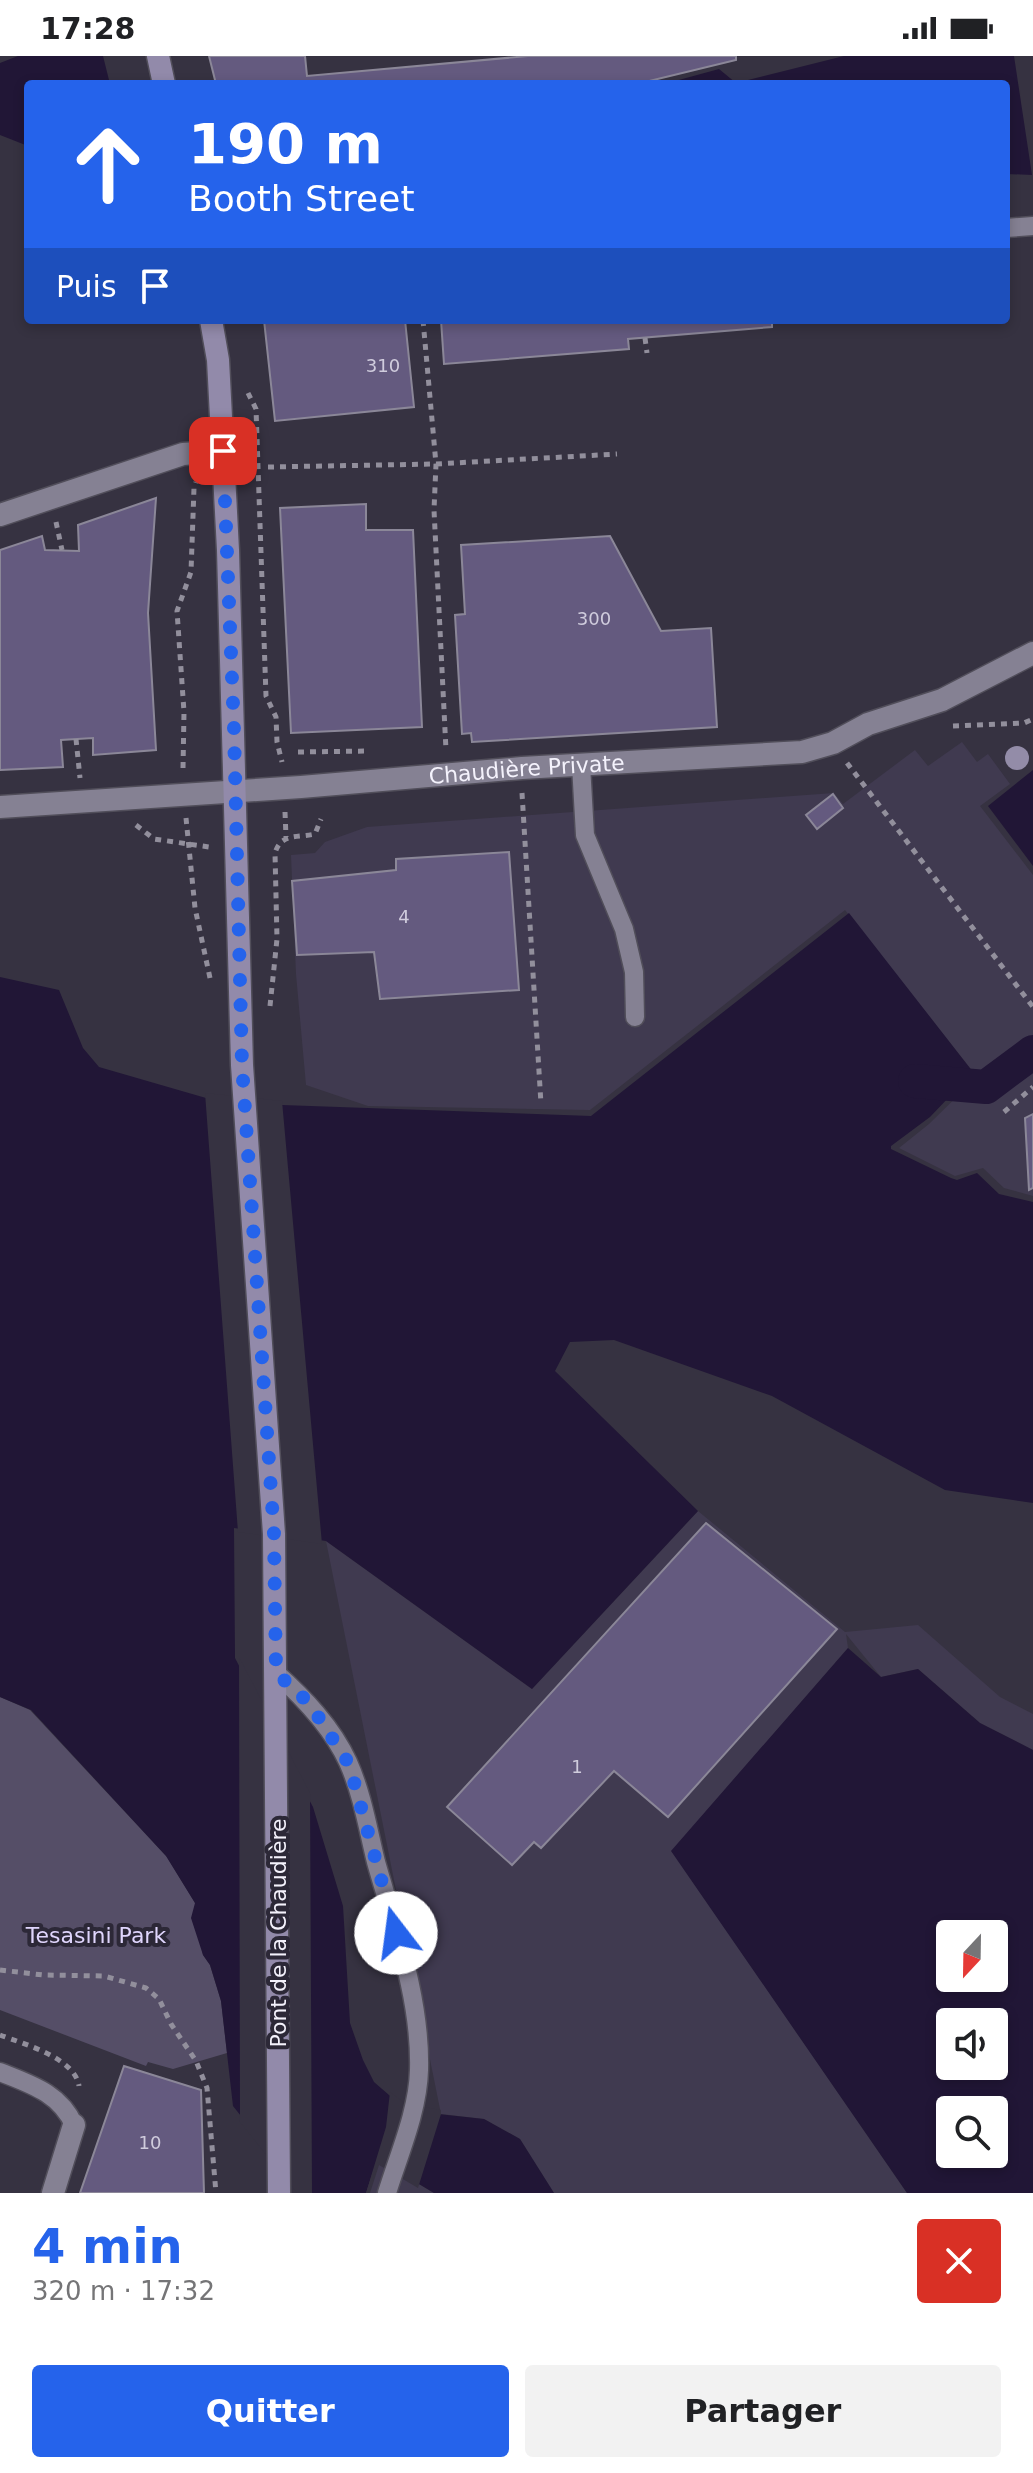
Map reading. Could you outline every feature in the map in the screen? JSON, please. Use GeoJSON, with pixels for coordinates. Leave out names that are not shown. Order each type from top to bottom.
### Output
{"type":"FeatureCollection","features":[{"type":"Feature","properties":{"kind":"main road"},"geometry":{"type":"LineString","coordinates":[[158,56],[163,80]]}},
{"type":"Feature","properties":{"kind":"main road","name":"Pont de la Chaudière"},"geometry":{"type":"LineString","coordinates":[[212,324],[218,360],[223,451],[242,1070],[274,1534],[279,2193]]}},
{"type":"Feature","properties":{"kind":"street"},"geometry":{"type":"LineString","coordinates":[[0,515],[183,454],[223,451]]}},
{"type":"Feature","properties":{"kind":"street","name":"Chaudière Private"},"geometry":{"type":"LineString","coordinates":[[0,807],[522,768],[802,752],[833,743],[868,724],[942,700],[1033,653]]}},
{"type":"Feature","properties":{"kind":"street"},"geometry":{"type":"LineString","coordinates":[[53,2193],[74,2125]]}},
{"type":"Feature","properties":{"kind":"lane"},"geometry":{"type":"LineString","coordinates":[[1010,228],[1033,226]]}},
{"type":"Feature","properties":{"kind":"lane"},"geometry":{"type":"LineString","coordinates":[[581,765],[585,835],[624,929],[634,972],[635,1017]]}},
{"type":"Feature","properties":{"kind":"lane"},"geometry":{"type":"LineString","coordinates":[[276,1673],[301,1695],[349,1764],[412,1995],[419,2071],[414,2106],[387,2193]]}},
{"type":"Feature","properties":{"kind":"lane"},"geometry":{"type":"LineString","coordinates":[[0,2072],[53,2096],[64,2106],[74,2125]]}},
{"type":"Feature","properties":{"kind":"path"},"geometry":{"type":"LineString","coordinates":[[423,324],[436,464],[434,510],[449,774]]}},
{"type":"Feature","properties":{"kind":"path"},"geometry":{"type":"LineString","coordinates":[[645,338],[647,353]]}},
{"type":"Feature","properties":{"kind":"path"},"geometry":{"type":"LineString","coordinates":[[218,360],[245,389],[256,409],[266,696],[276,717],[282,763]]}},
{"type":"Feature","properties":{"kind":"path"},"geometry":{"type":"LineString","coordinates":[[183,764],[184,712],[177,611],[191,572],[194,485],[223,451]]}},
{"type":"Feature","properties":{"kind":"path"},"geometry":{"type":"LineString","coordinates":[[268,467],[436,464],[617,454]]}},
{"type":"Feature","properties":{"kind":"path"},"geometry":{"type":"LineString","coordinates":[[76,739],[82,800]]}},
{"type":"Feature","properties":{"kind":"path"},"geometry":{"type":"LineString","coordinates":[[833,743],[1033,1007]]}},
{"type":"Feature","properties":{"kind":"path"},"geometry":{"type":"LineString","coordinates":[[522,768],[541,1104]]}},
{"type":"Feature","properties":{"kind":"path"},"geometry":{"type":"LineString","coordinates":[[112,799],[149,837],[208,847]]}},
{"type":"Feature","properties":{"kind":"path"},"geometry":{"type":"LineString","coordinates":[[285,817],[286,837]]}},
{"type":"Feature","properties":{"kind":"path"},"geometry":{"type":"LineString","coordinates":[[270,1012],[277,939],[274,863],[278,845],[286,837],[315,834],[321,819]]}},
{"type":"Feature","properties":{"kind":"path"},"geometry":{"type":"LineString","coordinates":[[186,824],[195,908],[205,951]]}},
{"type":"Feature","properties":{"kind":"path"},"geometry":{"type":"LineString","coordinates":[[1004,1112],[1033,1087]]}},
{"type":"Feature","properties":{"kind":"path"},"geometry":{"type":"LineString","coordinates":[[0,1970],[43,1975],[104,1976],[136,1984],[153,1993],[196,2061],[207,2088],[216,2193]]}},
{"type":"Feature","properties":{"kind":"shaded area"},"geometry":{"type":"Polygon","coordinates":[[[18,56],[103,56],[109,80],[24,80],[24,144],[0,135],[0,63],[18,56]]]}},
{"type":"Feature","properties":{"kind":"shaded area"},"geometry":{"type":"Polygon","coordinates":[[[844,56],[1033,56],[1033,175],[1010,174],[1010,80],[748,80],[844,56]]]}},
{"type":"Feature","properties":{"kind":"shaded area"},"geometry":{"type":"Polygon","coordinates":[[[719,69],[732,80],[679,80],[719,69]]]}},
{"type":"Feature","properties":{"kind":"shaded area"},"geometry":{"type":"Polygon","coordinates":[[[962,742],[977,762],[988,754],[1010,784],[980,806],[1033,875],[1033,1196],[1004,1188],[983,1168],[955,1176],[899,1148],[929,1124],[977,1077],[845,910],[590,1110],[368,1106],[306,1085],[296,974],[291,855],[315,853],[325,842],[367,827],[834,793],[843,804],[915,750],[928,766],[962,742]]]}},
{"type":"Feature","properties":{"kind":"shaded area"},"geometry":{"type":"Polygon","coordinates":[[[1033,770],[1033,866],[988,806],[1033,770]]]}},
{"type":"Feature","properties":{"kind":"shaded area"},"geometry":{"type":"Polygon","coordinates":[[[849,913],[973,1072],[930,1117],[891,1149],[957,1180],[977,1173],[999,1194],[1033,1202],[1033,1503],[945,1490],[772,1396],[614,1340],[570,1342],[555,1371],[698,1511],[532,1689],[326,1541],[234,1528],[235,1658],[313,1807],[343,1906],[350,2023],[363,2060],[374,2082],[404,2108],[484,2119],[520,2139],[554,2193],[434,2193],[377,2159],[366,2193],[302,2193],[233,2106],[221,2001],[191,1918],[195,1903],[166,1856],[31,1710],[0,1697],[0,977],[59,990],[83,1048],[99,1067],[206,1098],[282,1105],[591,1116],[849,913]]]}},
{"type":"Feature","properties":{"kind":"shaded area"},"geometry":{"type":"Polygon","coordinates":[[[698,1511],[845,1632],[918,1625],[1000,1697],[1033,1714],[1033,1750],[980,1723],[918,1669],[881,1677],[846,1634],[848,1648],[672,1851],[907,2193],[554,2193],[520,2139],[484,2119],[441,2114],[326,1541],[532,1689],[698,1511]]]}},
{"type":"Feature","properties":{"kind":"shaded area"},"geometry":{"type":"Polygon","coordinates":[[[848,1648],[881,1677],[918,1669],[980,1723],[1033,1750],[1033,2193],[907,2193],[671,1851],[848,1648]]]}},
{"type":"Feature","properties":{"kind":"shaded area"},"geometry":{"type":"Polygon","coordinates":[[[377,2159],[434,2193],[366,2193],[377,2159]]]}},
{"type":"Feature","properties":{"kind":"green space","name":"Tesasini Park"},"geometry":{"type":"Polygon","coordinates":[[[0,1697],[30,1710],[167,1857],[195,1903],[203,1955],[210,1965],[221,2001],[227,2053],[173,2069],[148,2062],[146,2066],[0,2010],[0,1697]]]}},
{"type":"Feature","properties":{"kind":"pier"},"geometry":{"type":"Polygon","coordinates":[[[1014,56],[1033,56],[1033,175],[1032,175],[1014,56]]]}},
{"type":"Feature","properties":{"kind":"pier"},"geometry":{"type":"Polygon","coordinates":[[[205,1093],[282,1101],[322,1544],[238,1532],[205,1093]]]}},
{"type":"Feature","properties":{"kind":"pier"},"geometry":{"type":"Polygon","coordinates":[[[239,1657],[310,1793],[312,2193],[297,2193],[240,2122],[239,1657]]]}},
{"type":"Feature","properties":{"kind":"pier"},"geometry":{"type":"Polygon","coordinates":[[[390,2092],[406,2104],[441,2110],[441,2114],[418,2188],[379,2165],[370,2193],[366,2193],[386,2127],[390,2092]]]}},
{"type":"Feature","properties":{"kind":"building"},"geometry":{"type":"Polygon","coordinates":[[[209,56],[305,56],[307,76],[528,56],[736,56],[736,60],[654,80],[215,80],[209,56]]]}},
{"type":"Feature","properties":{"kind":"building"},"geometry":{"type":"Polygon","coordinates":[[[264,324],[405,324],[414,407],[275,421],[264,324]]]}},
{"type":"Feature","properties":{"kind":"building"},"geometry":{"type":"Polygon","coordinates":[[[441,324],[772,324],[772,327],[628,339],[629,349],[444,364],[441,324]]]}},
{"type":"Feature","properties":{"kind":"building"},"geometry":{"type":"Polygon","coordinates":[[[156,498],[148,613],[156,750],[93,755],[93,738],[61,740],[63,767],[0,770],[0,550],[42,536],[45,550],[79,551],[78,525],[156,498]]]}},
{"type":"Feature","properties":{"kind":"building"},"geometry":{"type":"Polygon","coordinates":[[[366,504],[366,530],[413,530],[422,727],[291,733],[280,508],[366,504]]]}},
{"type":"Feature","properties":{"kind":"building"},"geometry":{"type":"Polygon","coordinates":[[[610,536],[661,631],[711,628],[717,727],[472,742],[471,733],[462,734],[455,615],[465,614],[461,545],[610,536]]]}},
{"type":"Feature","properties":{"kind":"building"},"geometry":{"type":"Polygon","coordinates":[[[833,794],[843,808],[817,829],[806,815],[833,794]]]}},
{"type":"Feature","properties":{"kind":"building"},"geometry":{"type":"Polygon","coordinates":[[[509,852],[519,990],[380,999],[374,952],[297,955],[292,881],[396,870],[396,859],[509,852]]]}},
{"type":"Feature","properties":{"kind":"building"},"geometry":{"type":"Polygon","coordinates":[[[1033,1114],[1033,1188],[1029,1190],[1025,1118],[1033,1114]]]}},
{"type":"Feature","properties":{"kind":"building"},"geometry":{"type":"Polygon","coordinates":[[[706,1523],[837,1629],[668,1817],[614,1771],[541,1848],[534,1842],[512,1865],[447,1807],[706,1523]]]}},
{"type":"Feature","properties":{"kind":"building"},"geometry":{"type":"Polygon","coordinates":[[[124,2066],[201,2090],[204,2193],[80,2193],[124,2066]]]}},
{"type":"Feature","properties":{"kind":"waterway"},"geometry":{"type":"LineString","coordinates":[[915,1081],[986,1087],[1033,1052]]}},
{"type":"Feature","properties":{"kind":"route"},"geometry":{"type":"LineString","coordinates":[[223,451],[242,1065],[274,1534],[276,1673],[301,1695],[340,1746],[349,1764],[396,1933]]}}]}
